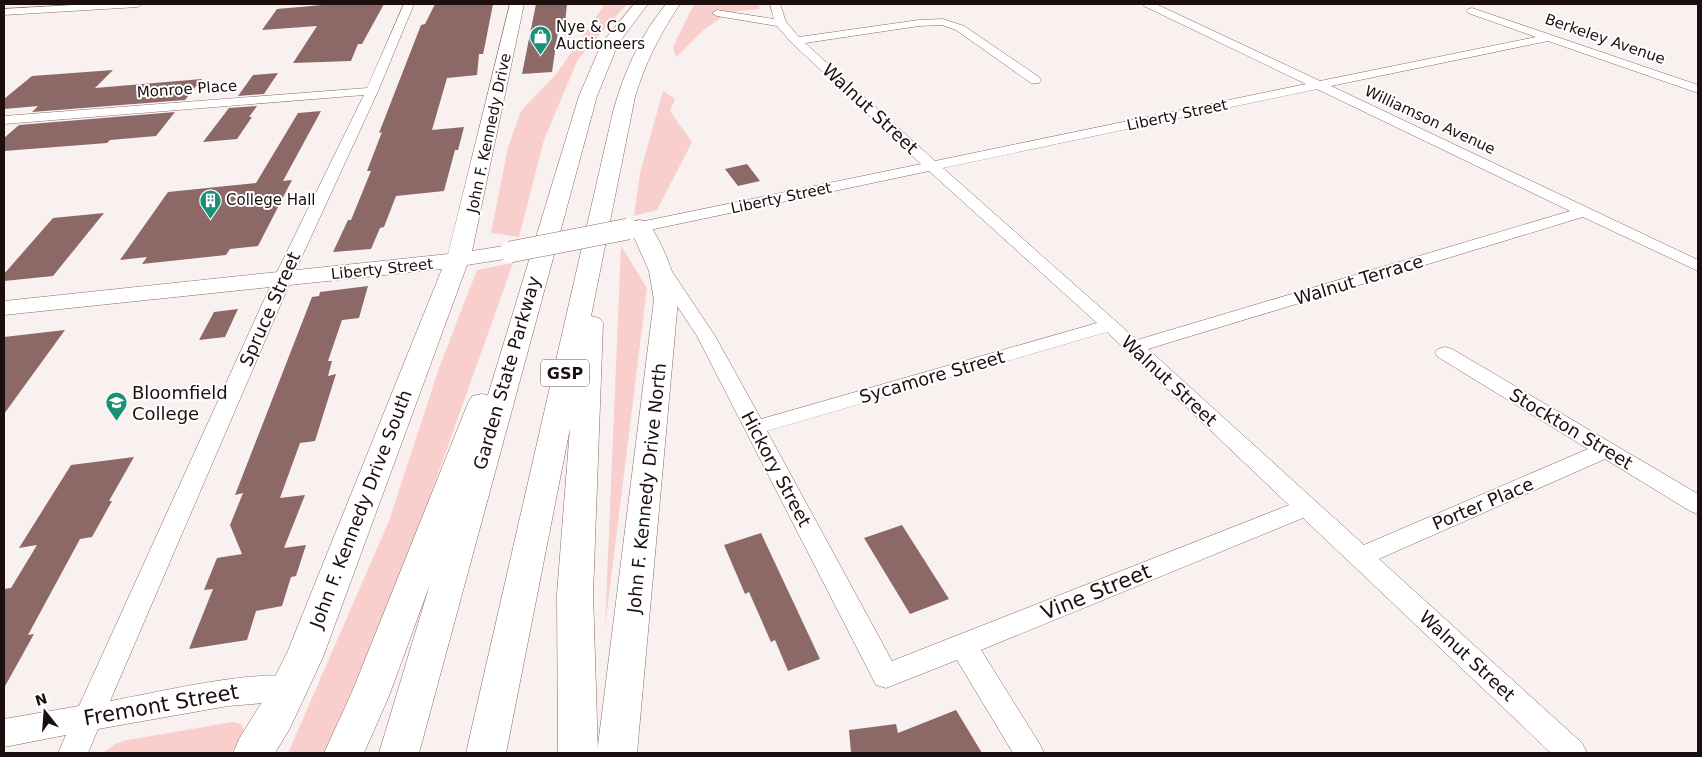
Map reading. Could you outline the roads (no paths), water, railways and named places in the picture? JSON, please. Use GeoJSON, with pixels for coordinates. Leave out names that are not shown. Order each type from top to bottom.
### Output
{"type":"FeatureCollection","features":[{"type":"Feature","properties":{"kind":"main road","name":"John F. Kennedy Drive"},"geometry":{"type":"LineString","coordinates":[[457,261],[466,236],[517,4]]}},
{"type":"Feature","properties":{"kind":"main road","name":"Garden State Parkway"},"geometry":{"type":"LineString","coordinates":[[399,753],[548,232],[596,74],[610,43],[641,4]]}},
{"type":"Feature","properties":{"kind":"main road","name":"GSP"},"geometry":{"type":"LineString","coordinates":[[486,753],[595,233],[631,78],[645,47],[661,19],[673,4]]}},
{"type":"Feature","properties":{"kind":"main road","name":"Liberty Street"},"geometry":{"type":"LineString","coordinates":[[4,308],[457,261],[634,228]]}},
{"type":"Feature","properties":{"kind":"main road","name":"John F. Kennedy Drive North"},"geometry":{"type":"LineString","coordinates":[[617,753],[666,312],[666,288],[659,266],[634,228]]}},
{"type":"Feature","properties":{"kind":"main road"},"geometry":{"type":"LineString","coordinates":[[344,753],[370,696],[548,232]]}},
{"type":"Feature","properties":{"kind":"main road"},"geometry":{"type":"LineString","coordinates":[[578,753],[575,594],[595,233]]}},
{"type":"Feature","properties":{"kind":"main road","name":"John F. Kennedy Drive South"},"geometry":{"type":"LineString","coordinates":[[253,753],[289,688],[307,648],[457,261]]}},
{"type":"Feature","properties":{"kind":"street"},"geometry":{"type":"LineString","coordinates":[[4,7],[8,4]]}},
{"type":"Feature","properties":{"kind":"street"},"geometry":{"type":"LineString","coordinates":[[4,12],[138,4]]}},
{"type":"Feature","properties":{"kind":"street","name":"Spruce Street"},"geometry":{"type":"LineString","coordinates":[[72,753],[283,278],[372,92],[409,4]]}},
{"type":"Feature","properties":{"kind":"street","name":"Walnut Street"},"geometry":{"type":"LineString","coordinates":[[775,4],[781,23],[796,41],[1110,325],[1305,508],[1572,753]]}},
{"type":"Feature","properties":{"kind":"street","name":"Williamson Avenue"},"geometry":{"type":"LineString","coordinates":[[1152,6],[1698,266]]}},
{"type":"Feature","properties":{"kind":"street","name":"Berkeley Avenue"},"geometry":{"type":"LineString","coordinates":[[1472,10],[1698,89]]}},
{"type":"Feature","properties":{"kind":"street"},"geometry":{"type":"LineString","coordinates":[[717,13],[781,23]]}},
{"type":"Feature","properties":{"kind":"street"},"geometry":{"type":"LineString","coordinates":[[796,41],[919,23],[943,22],[960,28],[1035,80]]}},
{"type":"Feature","properties":{"kind":"street","name":"Liberty Street"},"geometry":{"type":"LineString","coordinates":[[634,228],[1550,38]]}},
{"type":"Feature","properties":{"kind":"street","name":"Monroe Place"},"geometry":{"type":"LineString","coordinates":[[4,120],[372,92]]}},
{"type":"Feature","properties":{"kind":"street","name":"Walnut Terrace"},"geometry":{"type":"LineString","coordinates":[[1134,348],[1584,212]]}},
{"type":"Feature","properties":{"kind":"street","name":"Hickory Street"},"geometry":{"type":"LineString","coordinates":[[659,266],[698,322],[886,676]]}},
{"type":"Feature","properties":{"kind":"street","name":"Sycamore Street"},"geometry":{"type":"LineString","coordinates":[[754,428],[1110,325]]}},
{"type":"Feature","properties":{"kind":"street","name":"Stockton Street"},"geometry":{"type":"LineString","coordinates":[[1445,353],[1698,505]]}},
{"type":"Feature","properties":{"kind":"street","name":"Porter Place"},"geometry":{"type":"LineString","coordinates":[[1360,557],[1606,450]]}},
{"type":"Feature","properties":{"kind":"street","name":"Vine Street"},"geometry":{"type":"LineString","coordinates":[[886,676],[1305,508]]}},
{"type":"Feature","properties":{"kind":"street"},"geometry":{"type":"LineString","coordinates":[[963,645],[1029,753]]}},
{"type":"Feature","properties":{"kind":"street","name":"Fremont Street"},"geometry":{"type":"LineString","coordinates":[[4,733],[242,691],[289,688]]}},
{"type":"Feature","properties":{"kind":"place","name":"Nye & Co Auctioneers"},"geometry":{"type":"Point","coordinates":[540,55]}},
{"type":"Feature","properties":{"kind":"place","name":"College Hall"},"geometry":{"type":"Point","coordinates":[210,219]}},
{"type":"Feature","properties":{"kind":"place","name":"Bloomfield College"},"geometry":{"type":"Point","coordinates":[116,422]}}]}
